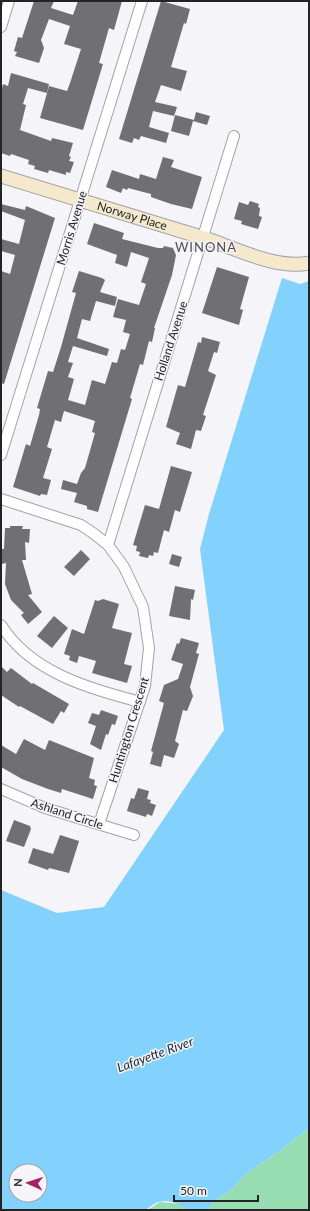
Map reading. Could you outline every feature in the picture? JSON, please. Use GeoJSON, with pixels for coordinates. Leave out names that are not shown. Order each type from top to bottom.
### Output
{"type":"FeatureCollection","features":[{"type":"Feature","properties":{"kind":"street"},"geometry":{"type":"LineString","coordinates":[[1,27],[9,1]]}},
{"type":"Feature","properties":{"kind":"street","name":"Morris Avenue"},"geometry":{"type":"LineString","coordinates":[[1,456],[142,1]]}},
{"type":"Feature","properties":{"kind":"street","name":"Holland Avenue"},"geometry":{"type":"LineString","coordinates":[[108,545],[204,238],[234,136]]}},
{"type":"Feature","properties":{"kind":"street","name":"Norway Place"},"geometry":{"type":"LineString","coordinates":[[1,176],[204,238],[271,261],[293,265],[309,263]]}},
{"type":"Feature","properties":{"kind":"street","name":"Huntington Crescent"},"geometry":{"type":"LineString","coordinates":[[1,499],[81,525],[108,545],[124,567],[136,590],[146,622],[149,648],[148,667],[140,702],[99,824]]}},
{"type":"Feature","properties":{"kind":"street"},"geometry":{"type":"LineString","coordinates":[[1,625],[19,648],[49,669],[98,691],[140,702]]}},
{"type":"Feature","properties":{"kind":"street","name":"Ashland Circle"},"geometry":{"type":"LineString","coordinates":[[1,789],[45,808],[134,834]]}},
{"type":"Feature","properties":{"kind":"green space"},"geometry":{"type":"Polygon","coordinates":[[[309,1128],[309,1210],[208,1210],[214,1201],[230,1191],[247,1173],[281,1150],[309,1128]]]}},
{"type":"Feature","properties":{"kind":"green space"},"geometry":{"type":"Polygon","coordinates":[[[160,1202],[179,1204],[184,1207],[183,1210],[142,1210],[149,1209],[160,1202]]]}},
{"type":"Feature","properties":{"kind":"water","name":"Lafayette River"},"geometry":{"type":"Polygon","coordinates":[[[282,278],[300,284],[309,281],[309,1128],[281,1150],[247,1173],[230,1191],[214,1201],[208,1210],[183,1210],[184,1207],[181,1205],[166,1201],[159,1202],[142,1210],[1,1210],[1,890],[57,913],[104,907],[224,730],[200,549],[209,514],[282,278]]]}},
{"type":"Feature","properties":{"kind":"building"},"geometry":{"type":"Polygon","coordinates":[[[34,1],[54,1],[51,8],[73,15],[78,1],[122,1],[114,30],[109,28],[99,63],[103,64],[83,130],[40,118],[49,86],[67,91],[70,83],[81,49],[64,44],[70,26],[49,19],[41,40],[44,48],[39,63],[15,56],[17,52],[14,51],[18,37],[22,38],[34,1]]]}},
{"type":"Feature","properties":{"kind":"building"},"geometry":{"type":"Polygon","coordinates":[[[161,1],[190,9],[186,24],[184,23],[171,67],[187,71],[181,91],[161,85],[155,102],[177,107],[174,116],[153,111],[149,127],[169,133],[166,143],[141,136],[139,140],[134,138],[132,143],[119,139],[161,1]]]}},
{"type":"Feature","properties":{"kind":"building"},"geometry":{"type":"Polygon","coordinates":[[[11,73],[49,84],[47,93],[28,88],[23,104],[26,105],[20,130],[51,141],[52,138],[73,143],[69,161],[74,162],[70,173],[66,172],[66,175],[49,170],[48,173],[34,169],[35,166],[28,164],[29,160],[11,154],[10,156],[1,153],[1,92],[3,84],[8,86],[11,73]]]}},
{"type":"Feature","properties":{"kind":"building"},"geometry":{"type":"Polygon","coordinates":[[[196,112],[210,116],[207,125],[193,121],[189,136],[171,131],[175,115],[194,120],[196,112]]]}},
{"type":"Feature","properties":{"kind":"building"},"geometry":{"type":"Polygon","coordinates":[[[163,157],[174,160],[171,167],[202,177],[192,209],[171,204],[151,197],[151,194],[128,188],[127,190],[123,188],[121,193],[106,187],[112,170],[139,179],[140,174],[156,179],[163,157]]]}},
{"type":"Feature","properties":{"kind":"building"},"geometry":{"type":"Polygon","coordinates":[[[250,201],[259,204],[259,216],[262,217],[258,229],[241,224],[242,221],[234,219],[239,202],[248,205],[250,201]]]}},
{"type":"Feature","properties":{"kind":"building"},"geometry":{"type":"Polygon","coordinates":[[[1,204],[25,210],[26,206],[55,218],[4,384],[1,383],[1,271],[10,274],[15,255],[1,251],[1,239],[19,244],[25,220],[1,211],[1,204]]]}},
{"type":"Feature","properties":{"kind":"building"},"geometry":{"type":"Polygon","coordinates":[[[94,223],[124,233],[122,239],[158,248],[163,248],[164,246],[173,248],[176,255],[172,275],[154,328],[152,342],[149,341],[143,365],[140,364],[130,398],[132,399],[98,512],[87,509],[87,506],[74,502],[77,493],[61,489],[63,480],[77,484],[81,473],[85,468],[95,433],[92,432],[95,421],[64,411],[61,422],[55,420],[47,447],[52,449],[43,478],[51,480],[47,495],[41,494],[40,496],[13,487],[26,444],[30,446],[39,415],[40,409],[37,408],[48,371],[53,372],[61,347],[76,293],[72,292],[79,271],[105,280],[100,292],[117,297],[115,306],[96,301],[90,321],[82,319],[77,338],[109,349],[107,356],[73,346],[68,362],[73,363],[68,377],[74,379],[68,400],[85,405],[92,380],[105,384],[112,362],[117,363],[121,349],[125,350],[130,334],[123,332],[126,320],[113,317],[118,299],[139,305],[146,284],[141,282],[149,258],[131,252],[127,267],[115,263],[117,255],[87,244],[94,223]]]}},
{"type":"Feature","properties":{"kind":"building"},"geometry":{"type":"Polygon","coordinates":[[[217,267],[249,277],[240,309],[243,310],[239,325],[202,313],[217,267]]]}},
{"type":"Feature","properties":{"kind":"building"},"geometry":{"type":"Polygon","coordinates":[[[202,337],[220,342],[217,353],[214,352],[208,371],[216,375],[203,415],[206,416],[201,431],[196,430],[191,449],[176,444],[180,433],[166,427],[178,385],[185,387],[198,342],[201,343],[202,337]]]}},
{"type":"Feature","properties":{"kind":"building"},"geometry":{"type":"Polygon","coordinates":[[[171,466],[192,472],[180,512],[175,510],[169,532],[164,530],[158,553],[154,552],[153,556],[149,555],[148,558],[139,556],[140,552],[136,551],[137,546],[133,545],[145,505],[159,509],[171,466]]]}},
{"type":"Feature","properties":{"kind":"building"},"geometry":{"type":"Polygon","coordinates":[[[10,526],[23,526],[22,529],[30,529],[29,543],[25,542],[26,560],[22,560],[32,594],[28,595],[42,612],[28,624],[21,615],[24,613],[11,600],[5,584],[6,563],[2,564],[2,549],[4,549],[5,528],[10,528],[10,526]]]}},
{"type":"Feature","properties":{"kind":"building"},"geometry":{"type":"Polygon","coordinates":[[[81,550],[90,559],[74,576],[64,567],[81,550]]]}},
{"type":"Feature","properties":{"kind":"building"},"geometry":{"type":"Polygon","coordinates":[[[172,554],[182,557],[179,567],[169,564],[172,554]]]}},
{"type":"Feature","properties":{"kind":"building"},"geometry":{"type":"Polygon","coordinates":[[[175,586],[195,590],[193,600],[191,599],[190,620],[169,616],[175,586]]]}},
{"type":"Feature","properties":{"kind":"building"},"geometry":{"type":"Polygon","coordinates":[[[103,599],[119,604],[112,628],[132,633],[124,664],[132,666],[127,683],[92,673],[96,661],[79,656],[77,663],[69,660],[70,656],[64,654],[72,629],[84,634],[95,600],[98,601],[103,599]]]}},
{"type":"Feature","properties":{"kind":"building"},"geometry":{"type":"Polygon","coordinates":[[[54,616],[68,628],[52,648],[37,636],[54,616]]]}},
{"type":"Feature","properties":{"kind":"building"},"geometry":{"type":"Polygon","coordinates":[[[181,638],[199,643],[196,653],[199,654],[190,687],[193,696],[187,711],[183,710],[175,741],[179,744],[174,758],[164,755],[161,767],[150,764],[153,752],[151,751],[164,703],[159,701],[164,685],[178,679],[183,664],[171,660],[177,643],[179,644],[181,638]]]}},
{"type":"Feature","properties":{"kind":"building"},"geometry":{"type":"Polygon","coordinates":[[[1,666],[7,672],[11,668],[32,684],[33,683],[69,704],[64,713],[61,711],[53,724],[20,706],[19,707],[1,695],[1,666]]]}},
{"type":"Feature","properties":{"kind":"building"},"geometry":{"type":"Polygon","coordinates":[[[101,710],[118,716],[115,725],[112,724],[108,735],[106,734],[101,750],[90,744],[96,726],[88,723],[92,713],[99,715],[101,710]]]}},
{"type":"Feature","properties":{"kind":"building"},"geometry":{"type":"Polygon","coordinates":[[[24,739],[45,750],[49,740],[94,758],[89,778],[95,780],[94,785],[97,786],[93,799],[62,789],[61,793],[48,789],[22,779],[1,767],[1,745],[16,754],[24,739]]]}},
{"type":"Feature","properties":{"kind":"building"},"geometry":{"type":"Polygon","coordinates":[[[138,788],[149,791],[147,799],[151,800],[150,803],[156,805],[152,816],[147,814],[146,817],[127,811],[131,798],[134,799],[138,788]]]}},
{"type":"Feature","properties":{"kind":"building"},"geometry":{"type":"Polygon","coordinates":[[[14,820],[30,826],[31,829],[24,847],[6,841],[14,820]]]}},
{"type":"Feature","properties":{"kind":"building"},"geometry":{"type":"Polygon","coordinates":[[[60,835],[79,841],[69,873],[49,868],[48,870],[28,863],[33,848],[53,854],[60,835]]]}},
{"type":"Feature","properties":{"kind":"district","name":"WINONA"},"geometry":{"type":"Point","coordinates":[206,247]}}]}
